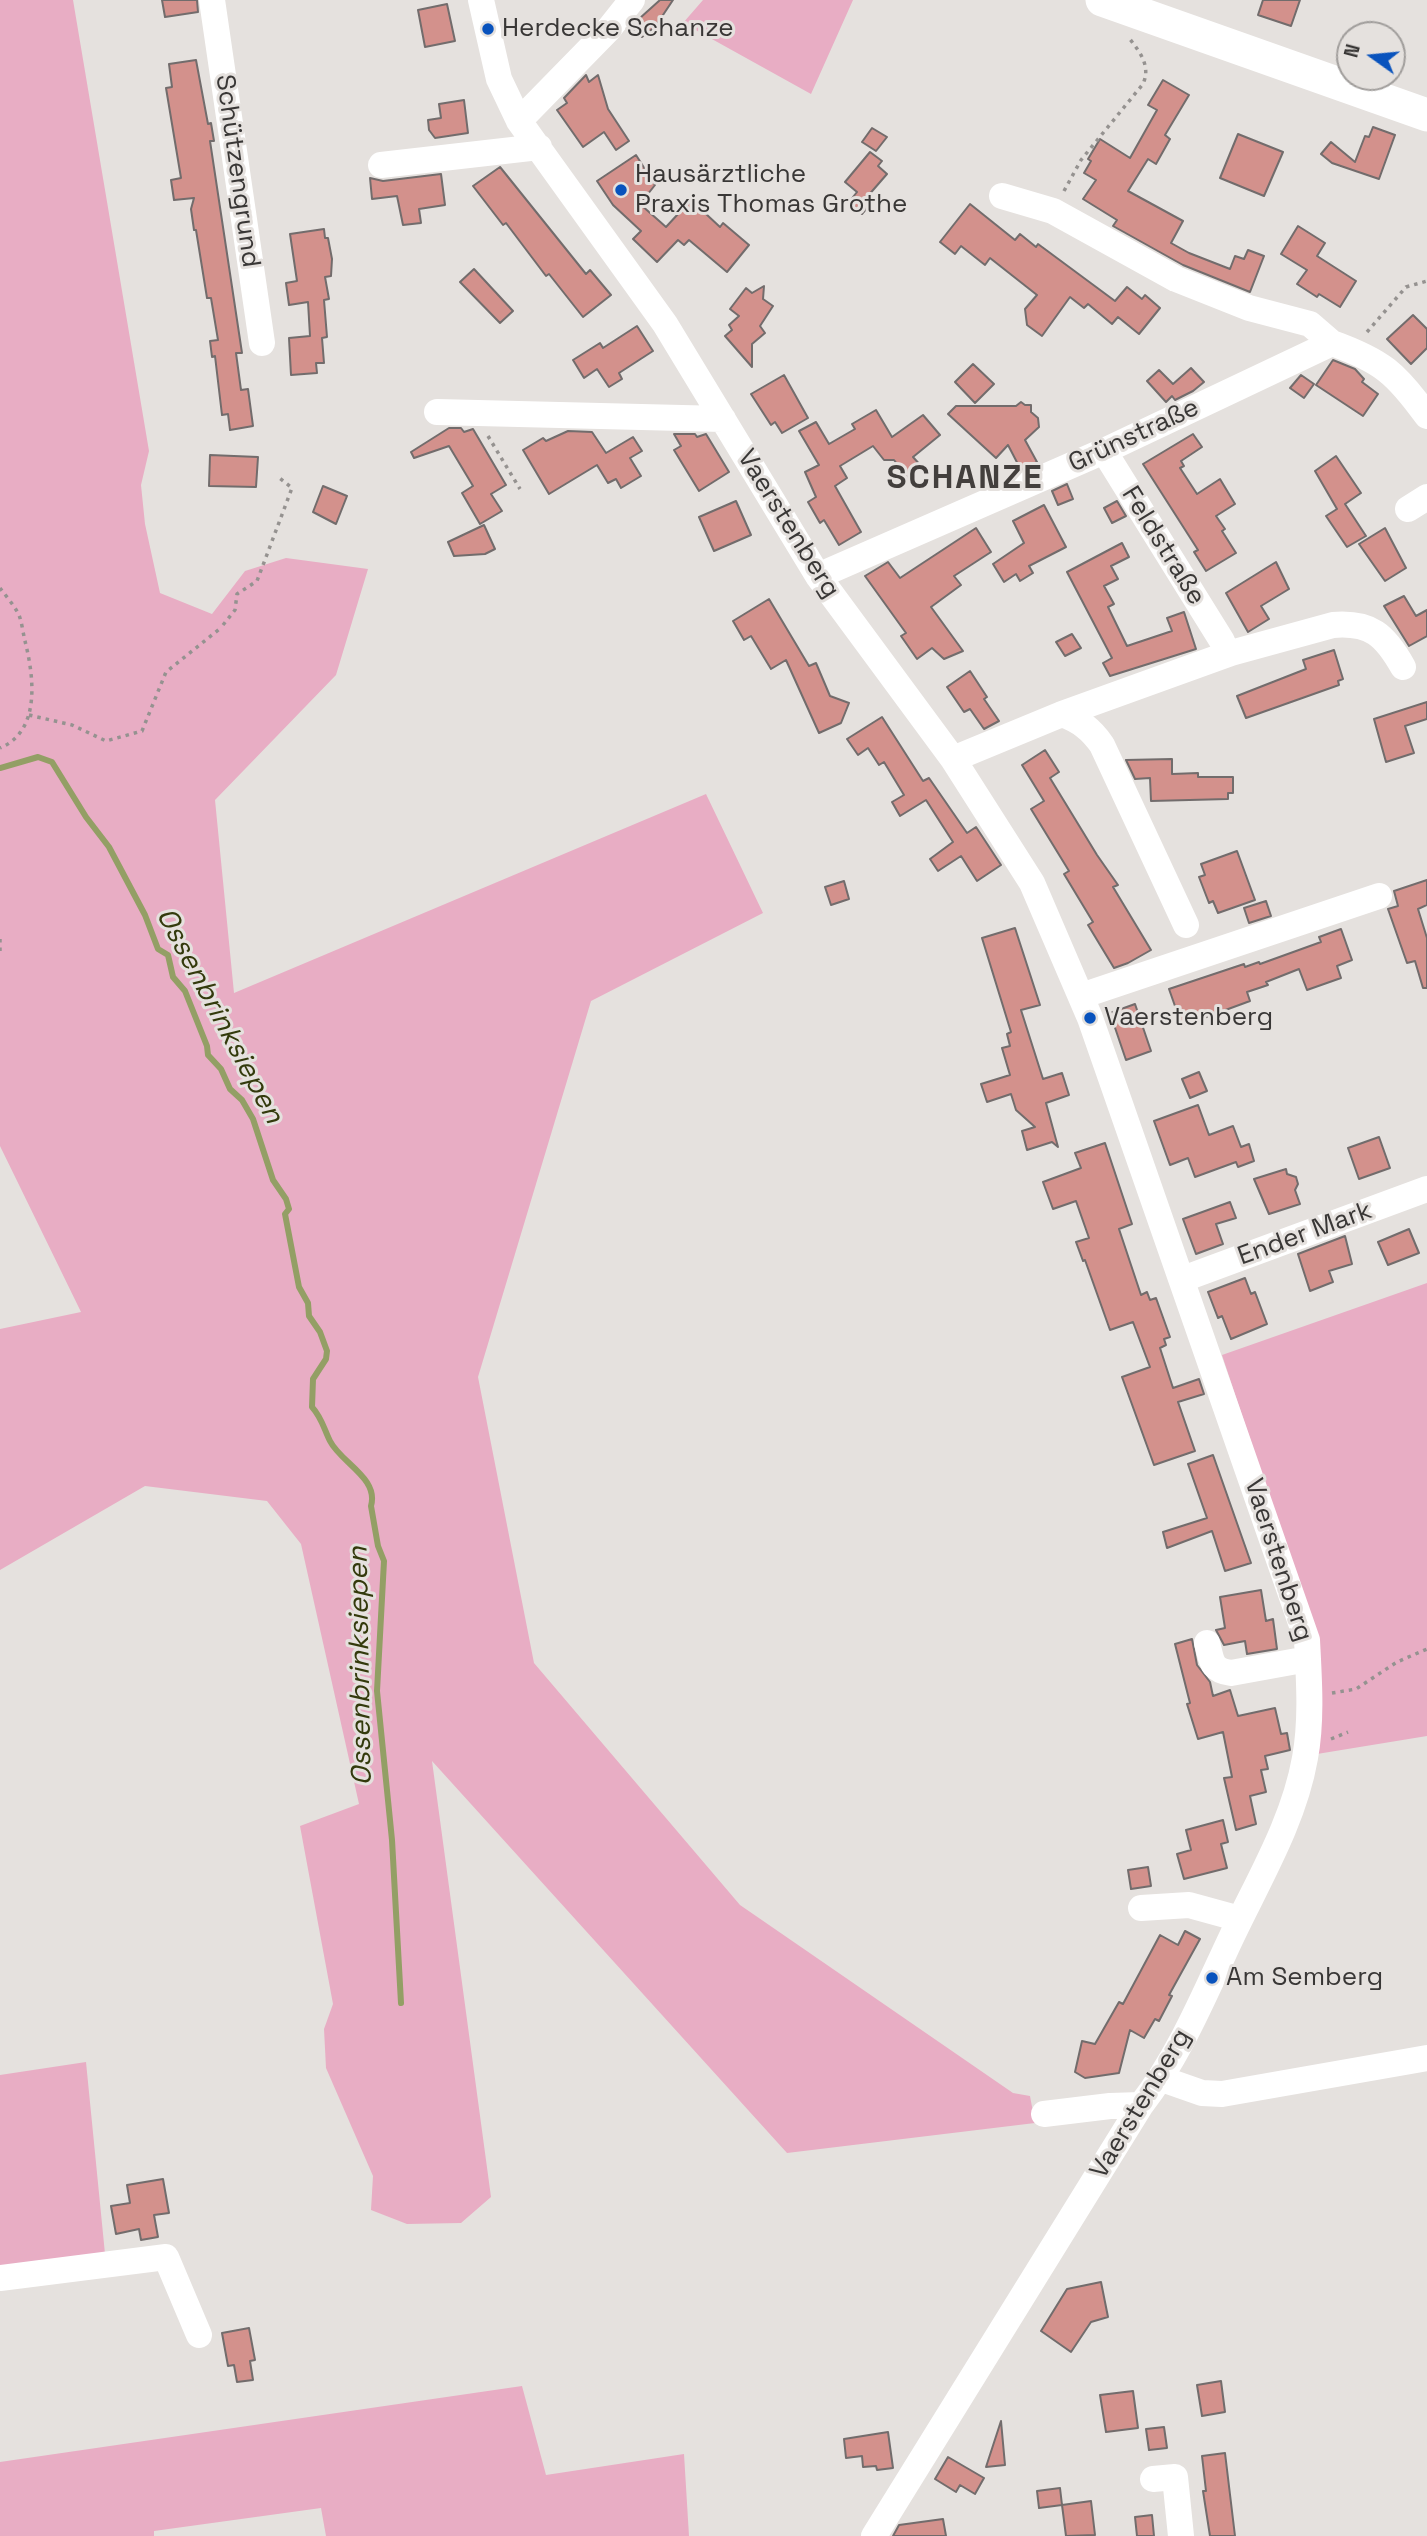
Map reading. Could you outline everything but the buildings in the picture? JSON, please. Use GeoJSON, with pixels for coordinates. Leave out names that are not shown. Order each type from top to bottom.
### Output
{"type":"FeatureCollection","features":[{"type":"Feature","properties":{"kind":"main road"},"geometry":{"type":"LineString","coordinates":[[1102,0],[1427,115]]}},
{"type":"Feature","properties":{"kind":"street","name":"Schützengrund"},"geometry":{"type":"LineString","coordinates":[[212,0],[262,343]]}},
{"type":"Feature","properties":{"kind":"street"},"geometry":{"type":"LineString","coordinates":[[519,121],[608,30],[632,0]]}},
{"type":"Feature","properties":{"kind":"street","name":"Vaerstenberg"},"geometry":{"type":"LineString","coordinates":[[483,1],[499,79],[519,121],[665,324],[818,576],[953,759],[1032,883],[1081,996],[1183,1279],[1307,1640],[1310,1696],[1306,1757],[1296,1796],[1273,1851],[1162,2079],[1141,2105],[874,2536]]}},
{"type":"Feature","properties":{"kind":"street"},"geometry":{"type":"LineString","coordinates":[[381,165],[539,147]]}},
{"type":"Feature","properties":{"kind":"street"},"geometry":{"type":"LineString","coordinates":[[1002,197],[1053,211],[1176,279],[1249,308],[1310,324],[1342,346],[1389,370],[1427,416]]}},
{"type":"Feature","properties":{"kind":"street","name":"Grünstraße"},"geometry":{"type":"LineString","coordinates":[[818,576],[1342,346]]}},
{"type":"Feature","properties":{"kind":"street"},"geometry":{"type":"LineString","coordinates":[[437,412],[723,419]]}},
{"type":"Feature","properties":{"kind":"street","name":"Feldstraße"},"geometry":{"type":"LineString","coordinates":[[1104,451],[1222,641]]}},
{"type":"Feature","properties":{"kind":"street"},"geometry":{"type":"LineString","coordinates":[[953,759],[1062,714],[1231,653],[1332,625],[1349,624],[1382,636],[1403,667]]}},
{"type":"Feature","properties":{"kind":"street"},"geometry":{"type":"LineString","coordinates":[[1062,714],[1091,730],[1102,745],[1186,925]]}},
{"type":"Feature","properties":{"kind":"street"},"geometry":{"type":"LineString","coordinates":[[1081,996],[1379,896]]}},
{"type":"Feature","properties":{"kind":"street","name":"Ender Mark"},"geometry":{"type":"LineString","coordinates":[[1183,1279],[1427,1189]]}},
{"type":"Feature","properties":{"kind":"street"},"geometry":{"type":"LineString","coordinates":[[1207,1643],[1213,1664],[1219,1671],[1231,1673],[1308,1659]]}},
{"type":"Feature","properties":{"kind":"street"},"geometry":{"type":"LineString","coordinates":[[1141,1908],[1189,1905],[1240,1919]]}},
{"type":"Feature","properties":{"kind":"street"},"geometry":{"type":"LineString","coordinates":[[1162,2079],[1202,2093],[1222,2094],[1427,2058]]}},
{"type":"Feature","properties":{"kind":"street"},"geometry":{"type":"LineString","coordinates":[[1044,2114],[1141,2105]]}},
{"type":"Feature","properties":{"kind":"street"},"geometry":{"type":"LineString","coordinates":[[0,2278],[166,2256],[199,2334]]}},
{"type":"Feature","properties":{"kind":"street"},"geometry":{"type":"LineString","coordinates":[[1153,2479],[1175,2477],[1181,2536]]}},
{"type":"Feature","properties":{"kind":"path"},"geometry":{"type":"LineString","coordinates":[[1053,211],[1081,160],[1146,77],[1141,55],[1125,33]]}},
{"type":"Feature","properties":{"kind":"path"},"geometry":{"type":"LineString","coordinates":[[1342,346],[1406,287],[1427,281]]}},
{"type":"Feature","properties":{"kind":"path"},"geometry":{"type":"LineString","coordinates":[[474,413],[520,489]]}},
{"type":"Feature","properties":{"kind":"path"},"geometry":{"type":"LineString","coordinates":[[29,715],[72,725],[106,741],[142,731],[166,672],[223,626],[234,610],[237,594],[257,581],[292,488],[277,476]]}},
{"type":"Feature","properties":{"kind":"path"},"geometry":{"type":"LineString","coordinates":[[0,588],[19,615],[33,680],[29,715],[13,742],[0,748]]}},
{"type":"Feature","properties":{"kind":"path"},"geometry":{"type":"LineString","coordinates":[[0,939],[0,951]]}},
{"type":"Feature","properties":{"kind":"path"},"geometry":{"type":"LineString","coordinates":[[1310,1696],[1356,1689],[1397,1662],[1427,1649]]}},
{"type":"Feature","properties":{"kind":"shaded area"},"geometry":{"type":"Polygon","coordinates":[[[0,0],[73,0],[149,451],[141,485],[145,524],[160,593],[212,614],[245,571],[286,558],[368,569],[336,675],[215,800],[234,993],[706,794],[763,913],[591,1001],[478,1377],[534,1663],[740,1905],[1013,2093],[1030,2096],[1035,2123],[787,2153],[432,1761],[491,2197],[461,2223],[407,2224],[371,2210],[373,2176],[326,2068],[324,2029],[333,2004],[300,1826],[359,1804],[301,1544],[267,1501],[145,1486],[0,1570],[0,1329],[81,1312],[0,1146],[0,0]]]}},
{"type":"Feature","properties":{"kind":"shaded area"},"geometry":{"type":"Polygon","coordinates":[[[703,0],[853,0],[811,94],[683,23],[703,0]]]}},
{"type":"Feature","properties":{"kind":"shaded area"},"geometry":{"type":"Polygon","coordinates":[[[1427,1283],[1427,1736],[1317,1754],[1318,1643],[1222,1355],[1427,1283]]]}},
{"type":"Feature","properties":{"kind":"shaded area"},"geometry":{"type":"Polygon","coordinates":[[[86,2062],[106,2264],[0,2278],[0,2075],[86,2062]]]}},
{"type":"Feature","properties":{"kind":"shaded area"},"geometry":{"type":"Polygon","coordinates":[[[522,2386],[546,2475],[684,2454],[689,2536],[326,2536],[321,2508],[154,2531],[154,2536],[0,2536],[0,2462],[522,2386]]]}},
{"type":"Feature","properties":{"kind":"waterway","name":"Ossenbrinksiepen"},"geometry":{"type":"LineString","coordinates":[[0,768],[38,757],[52,762],[86,817],[109,847],[145,915],[158,949],[168,955],[173,977],[185,991],[207,1046],[208,1055],[221,1069],[230,1089],[242,1100],[253,1119],[273,1180],[286,1199],[289,1209],[285,1214],[299,1287],[308,1303],[309,1316],[320,1332],[327,1351],[326,1359],[313,1379],[312,1407],[321,1419],[335,1449],[370,1487],[378,1546],[384,1561],[377,1691],[392,1840],[401,2003]]}},
{"type":"Feature","properties":{"kind":"place","name":"Herdecke Schanze"},"geometry":{"type":"Point","coordinates":[488,29]}},
{"type":"Feature","properties":{"kind":"place","name":"Hausärztliche Praxis Thomas Grothe"},"geometry":{"type":"Point","coordinates":[621,190]}},
{"type":"Feature","properties":{"kind":"place","name":"Vaerstenberg"},"geometry":{"type":"Point","coordinates":[1090,1018]}},
{"type":"Feature","properties":{"kind":"place","name":"Am Semberg"},"geometry":{"type":"Point","coordinates":[1212,1978]}},
{"type":"Feature","properties":{"kind":"district","name":"SCHANZE"},"geometry":{"type":"Point","coordinates":[965,479]}}]}
